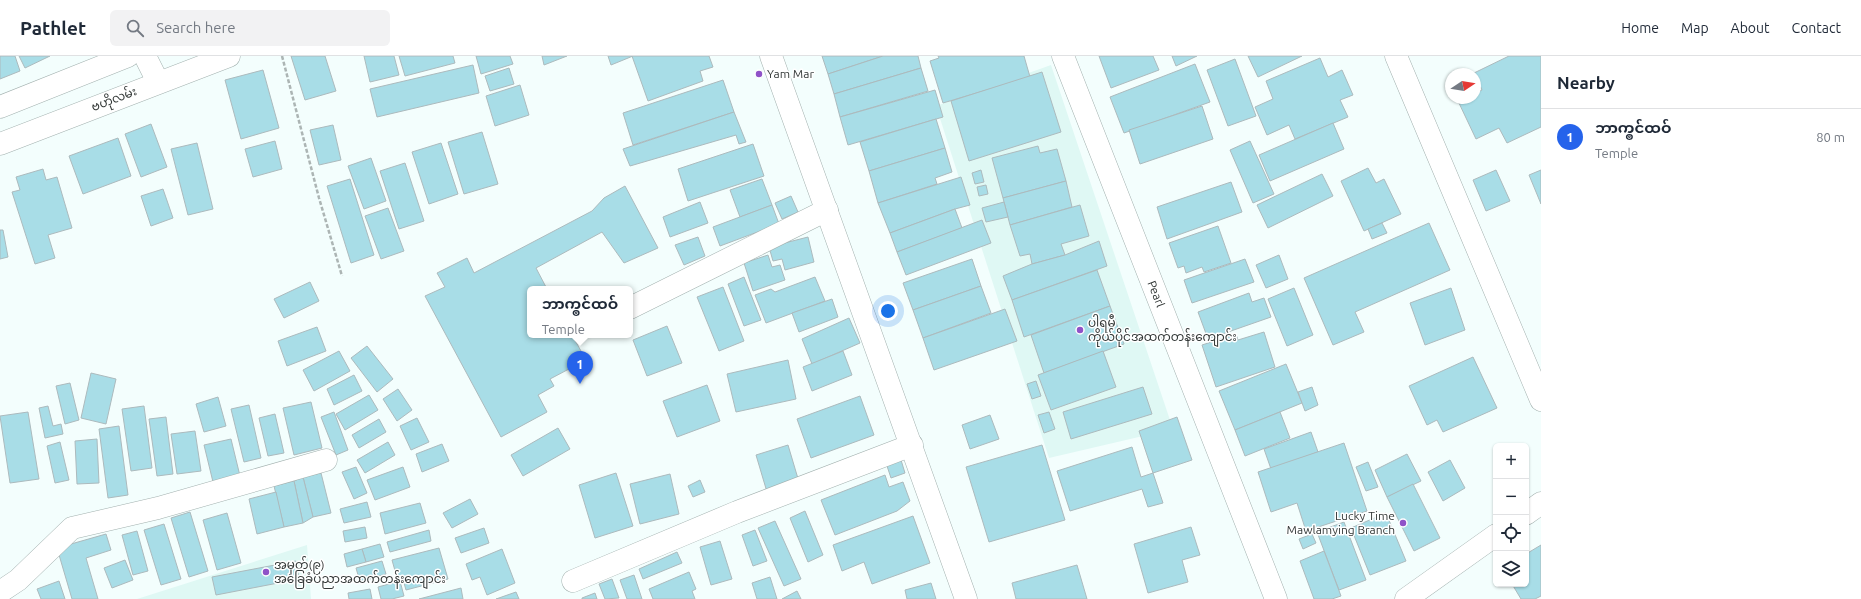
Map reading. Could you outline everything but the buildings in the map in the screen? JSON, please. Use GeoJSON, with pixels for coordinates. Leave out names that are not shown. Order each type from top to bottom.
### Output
{"type":"FeatureCollection","features":[{"type":"Feature","properties":{"kind":"street"},"geometry":{"type":"LineString","coordinates":[[0,107],[128,56]]}},
{"type":"Feature","properties":{"kind":"street"},"geometry":{"type":"LineString","coordinates":[[144,56],[158,82]]}},
{"type":"Feature","properties":{"kind":"street","name":"ဗဟိုလမ်း"},"geometry":{"type":"LineString","coordinates":[[0,144],[229,56]]}},
{"type":"Feature","properties":{"kind":"street"},"geometry":{"type":"LineString","coordinates":[[771,56],[966,599]]}},
{"type":"Feature","properties":{"kind":"street","name":"Pearl"},"geometry":{"type":"LineString","coordinates":[[1063,56],[1276,599]]}},
{"type":"Feature","properties":{"kind":"street"},"geometry":{"type":"LineString","coordinates":[[1396,56],[1541,400]]}},
{"type":"Feature","properties":{"kind":"street"},"geometry":{"type":"LineString","coordinates":[[633,307],[827,210]]}},
{"type":"Feature","properties":{"kind":"street"},"geometry":{"type":"LineString","coordinates":[[573,581],[737,512],[912,446]]}},
{"type":"Feature","properties":{"kind":"street"},"geometry":{"type":"LineString","coordinates":[[0,592],[18,580],[72,528],[158,508],[326,460]]}},
{"type":"Feature","properties":{"kind":"street"},"geometry":{"type":"LineString","coordinates":[[1529,512],[1541,503]]}},
{"type":"Feature","properties":{"kind":"street"},"geometry":{"type":"LineString","coordinates":[[1406,599],[1493,537]]}},
{"type":"Feature","properties":{"kind":"path"},"geometry":{"type":"LineString","coordinates":[[282,56],[319,198],[342,276]]}},
{"type":"Feature","properties":{"kind":"shaded area"},"geometry":{"type":"Polygon","coordinates":[[[1051,65],[1173,429],[1049,458],[936,106],[1051,65]]]}},
{"type":"Feature","properties":{"kind":"shaded area","name":"အမှတ်(၉) အခြေခံပညာအထက်တန်းကျောင်း"},"geometry":{"type":"Polygon","coordinates":[[[307,545],[311,599],[137,599],[307,545]]]}},
{"type":"Feature","properties":{"kind":"place","name":"Yam Mar"},"geometry":{"type":"Point","coordinates":[759,74]}},
{"type":"Feature","properties":{"kind":"place","name":"ပါရမီ ကိုယ်ပိုင်အထက်တန်းကျောင်း"},"geometry":{"type":"Point","coordinates":[1080,330]}},
{"type":"Feature","properties":{"kind":"place","name":"ဘာက္ၜၚ်ထဝ်"},"geometry":{"type":"Point","coordinates":[580,384]}},
{"type":"Feature","properties":{"kind":"place","name":"Lucky Time Mawlamying Branch"},"geometry":{"type":"Point","coordinates":[1403,523]}},
{"type":"Feature","properties":{"kind":"place","name":"အမှတ်(၉) အခြေခံပညာအထက်တန်းကျောင်း"},"geometry":{"type":"Point","coordinates":[266,572]}}]}
